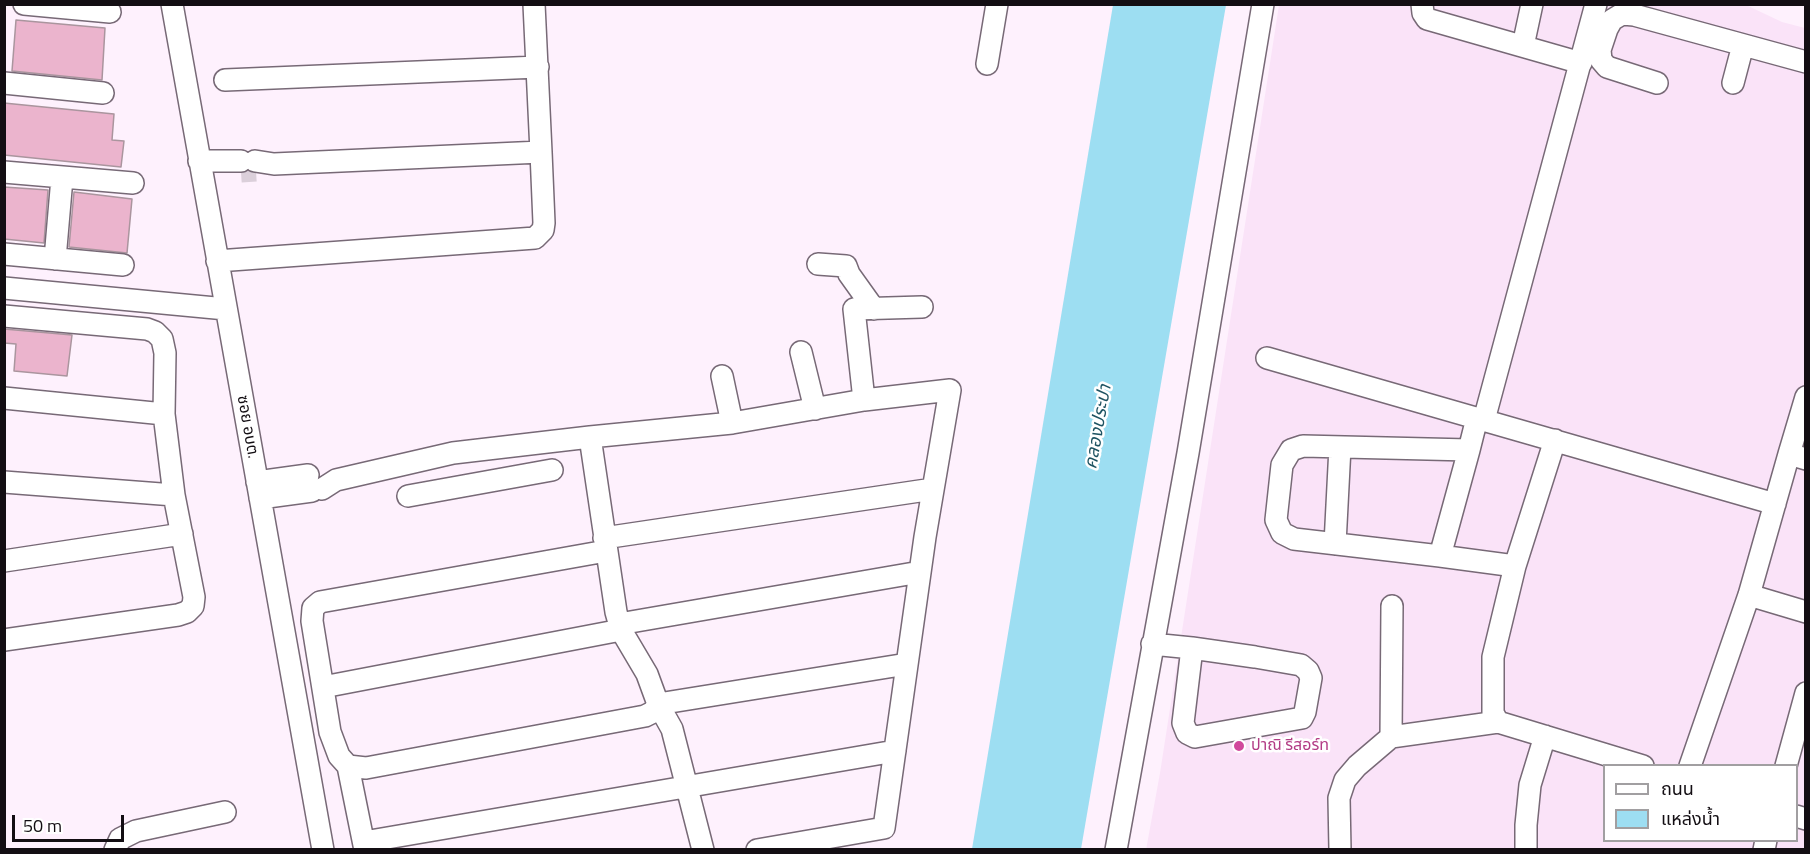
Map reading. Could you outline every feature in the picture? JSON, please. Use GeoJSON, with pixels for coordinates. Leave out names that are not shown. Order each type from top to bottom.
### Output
{"type":"FeatureCollection","features":[{"type":"Feature","properties":{"kind":"street"},"geometry":{"type":"LineString","coordinates":[[24,4],[110,12]]}},
{"type":"Feature","properties":{"kind":"street","name":"ซอย อบต."},"geometry":{"type":"LineString","coordinates":[[172,4],[323,849]]}},
{"type":"Feature","properties":{"kind":"street"},"geometry":{"type":"LineString","coordinates":[[217,261],[535,238],[543,230],[544,223],[534,4]]}},
{"type":"Feature","properties":{"kind":"street"},"geometry":{"type":"LineString","coordinates":[[987,64],[997,4]]}},
{"type":"Feature","properties":{"kind":"street"},"geometry":{"type":"LineString","coordinates":[[1116,849],[1188,453],[1263,4]]}},
{"type":"Feature","properties":{"kind":"street"},"geometry":{"type":"LineString","coordinates":[[1422,4],[1423,13],[1427,19],[1581,63]]}},
{"type":"Feature","properties":{"kind":"street"},"geometry":{"type":"LineString","coordinates":[[1523,46],[1532,4]]}},
{"type":"Feature","properties":{"kind":"street"},"geometry":{"type":"LineString","coordinates":[[1440,556],[1596,4]]}},
{"type":"Feature","properties":{"kind":"street"},"geometry":{"type":"LineString","coordinates":[[1657,83],[1606,67],[1601,60],[1600,50],[1612,20],[1622,14],[1634,15],[1806,62]]}},
{"type":"Feature","properties":{"kind":"street"},"geometry":{"type":"LineString","coordinates":[[1733,83],[1743,45]]}},
{"type":"Feature","properties":{"kind":"street"},"geometry":{"type":"LineString","coordinates":[[225,80],[538,67]]}},
{"type":"Feature","properties":{"kind":"street"},"geometry":{"type":"LineString","coordinates":[[4,83],[103,93]]}},
{"type":"Feature","properties":{"kind":"street"},"geometry":{"type":"LineString","coordinates":[[201,169],[541,152]]}},
{"type":"Feature","properties":{"kind":"street"},"geometry":{"type":"LineString","coordinates":[[4,172],[133,183]]}},
{"type":"Feature","properties":{"kind":"street"},"geometry":{"type":"LineString","coordinates":[[55,259],[62,178]]}},
{"type":"Feature","properties":{"kind":"street"},"geometry":{"type":"LineString","coordinates":[[4,254],[123,265]]}},
{"type":"Feature","properties":{"kind":"street"},"geometry":{"type":"LineString","coordinates":[[818,264],[846,266],[874,309]]}},
{"type":"Feature","properties":{"kind":"street"},"geometry":{"type":"LineString","coordinates":[[4,288],[226,309]]}},
{"type":"Feature","properties":{"kind":"street"},"geometry":{"type":"LineString","coordinates":[[147,329],[149,302]]}},
{"type":"Feature","properties":{"kind":"street"},"geometry":{"type":"LineString","coordinates":[[864,400],[854,309],[922,308]]}},
{"type":"Feature","properties":{"kind":"street"},"geometry":{"type":"LineString","coordinates":[[4,316],[147,329],[155,332],[162,339],[165,353],[164,414],[174,495],[194,597],[194,606],[187,612],[4,640]]}},
{"type":"Feature","properties":{"kind":"street"},"geometry":{"type":"LineString","coordinates":[[801,352],[815,409]]}},
{"type":"Feature","properties":{"kind":"street"},"geometry":{"type":"LineString","coordinates":[[1267,358],[1775,504]]}},
{"type":"Feature","properties":{"kind":"street"},"geometry":{"type":"LineString","coordinates":[[722,376],[732,423]]}},
{"type":"Feature","properties":{"kind":"street"},"geometry":{"type":"LineString","coordinates":[[258,490],[319,482],[453,453],[732,423],[864,400],[950,390],[920,572],[884,828],[757,849]]}},
{"type":"Feature","properties":{"kind":"street"},"geometry":{"type":"LineString","coordinates":[[1690,764],[1749,595],[1775,504],[1797,457],[1806,397]]}},
{"type":"Feature","properties":{"kind":"street"},"geometry":{"type":"LineString","coordinates":[[4,398],[164,414]]}},
{"type":"Feature","properties":{"kind":"street"},"geometry":{"type":"LineString","coordinates":[[590,437],[605,545],[620,627],[647,675],[658,704],[672,729],[703,849]]}},
{"type":"Feature","properties":{"kind":"street"},"geometry":{"type":"LineString","coordinates":[[1498,722],[1493,713],[1493,657],[1515,566],[1555,440]]}},
{"type":"Feature","properties":{"kind":"street"},"geometry":{"type":"LineString","coordinates":[[1469,450],[1303,446],[1291,450],[1282,465],[1276,520],[1282,533],[1294,539],[1515,566]]}},
{"type":"Feature","properties":{"kind":"street"},"geometry":{"type":"LineString","coordinates":[[1335,544],[1340,447]]}},
{"type":"Feature","properties":{"kind":"street"},"geometry":{"type":"LineString","coordinates":[[453,453],[462,486]]}},
{"type":"Feature","properties":{"kind":"street"},"geometry":{"type":"LineString","coordinates":[[408,496],[552,470]]}},
{"type":"Feature","properties":{"kind":"street"},"geometry":{"type":"LineString","coordinates":[[4,482],[174,495]]}},
{"type":"Feature","properties":{"kind":"street"},"geometry":{"type":"LineString","coordinates":[[895,751],[686,786],[365,846],[348,766],[339,756],[330,732],[312,621],[313,609],[320,602],[605,545],[933,489]]}},
{"type":"Feature","properties":{"kind":"street"},"geometry":{"type":"LineString","coordinates":[[4,561],[182,534]]}},
{"type":"Feature","properties":{"kind":"street"},"geometry":{"type":"LineString","coordinates":[[323,687],[620,627],[920,572]]}},
{"type":"Feature","properties":{"kind":"street"},"geometry":{"type":"LineString","coordinates":[[1749,595],[1806,612]]}},
{"type":"Feature","properties":{"kind":"street"},"geometry":{"type":"LineString","coordinates":[[1391,736],[1392,606]]}},
{"type":"Feature","properties":{"kind":"street"},"geometry":{"type":"LineString","coordinates":[[1152,644],[1192,648],[1301,665],[1308,671],[1311,678],[1302,718],[1195,737],[1187,733],[1183,723],[1192,648]]}},
{"type":"Feature","properties":{"kind":"street"},"geometry":{"type":"LineString","coordinates":[[348,766],[366,768],[645,716],[653,712],[658,704],[907,664]]}},
{"type":"Feature","properties":{"kind":"street"},"geometry":{"type":"LineString","coordinates":[[1786,764],[1806,693]]}},
{"type":"Feature","properties":{"kind":"street"},"geometry":{"type":"LineString","coordinates":[[1340,849],[1339,798],[1345,780],[1357,765],[1391,736],[1498,722],[1640,764]]}},
{"type":"Feature","properties":{"kind":"street"},"geometry":{"type":"LineString","coordinates":[[1526,849],[1530,785],[1545,736]]}},
{"type":"Feature","properties":{"kind":"street"},"geometry":{"type":"LineString","coordinates":[[115,849],[120,839],[136,831],[225,812]]}},
{"type":"Feature","properties":{"kind":"shaded area"},"geometry":{"type":"Polygon","coordinates":[[[1279,5],[1746,5],[1782,22],[1805,28],[1805,849],[1146,850],[1160,773],[1279,5]]]}},
{"type":"Feature","properties":{"kind":"water","name":"คลองประปา"},"geometry":{"type":"Polygon","coordinates":[[[1113,5],[1226,5],[1081,849],[972,849],[1113,5]]]}},
{"type":"Feature","properties":{"kind":"building"},"geometry":{"type":"Polygon","coordinates":[[[16,20],[105,28],[102,80],[12,71],[16,20]]]}},
{"type":"Feature","properties":{"kind":"building"},"geometry":{"type":"Polygon","coordinates":[[[4,103],[114,114],[112,140],[124,141],[121,167],[4,155],[4,103]]]}},
{"type":"Feature","properties":{"kind":"building"},"geometry":{"type":"Polygon","coordinates":[[[4,187],[48,190],[44,243],[4,239],[4,187]]]}},
{"type":"Feature","properties":{"kind":"building"},"geometry":{"type":"Polygon","coordinates":[[[74,192],[132,199],[127,253],[69,247],[74,192]]]}},
{"type":"Feature","properties":{"kind":"building"},"geometry":{"type":"Polygon","coordinates":[[[4,329],[72,335],[67,376],[14,371],[16,344],[4,343],[4,329]]]}},
{"type":"Feature","properties":{"kind":"tunnel"},"geometry":{"type":"LineString","coordinates":[[241,172],[256,171]]}},
{"type":"Feature","properties":{"kind":"place","name":"ปาณิ รีสอร์ท"},"geometry":{"type":"Point","coordinates":[1239,746]}}]}
